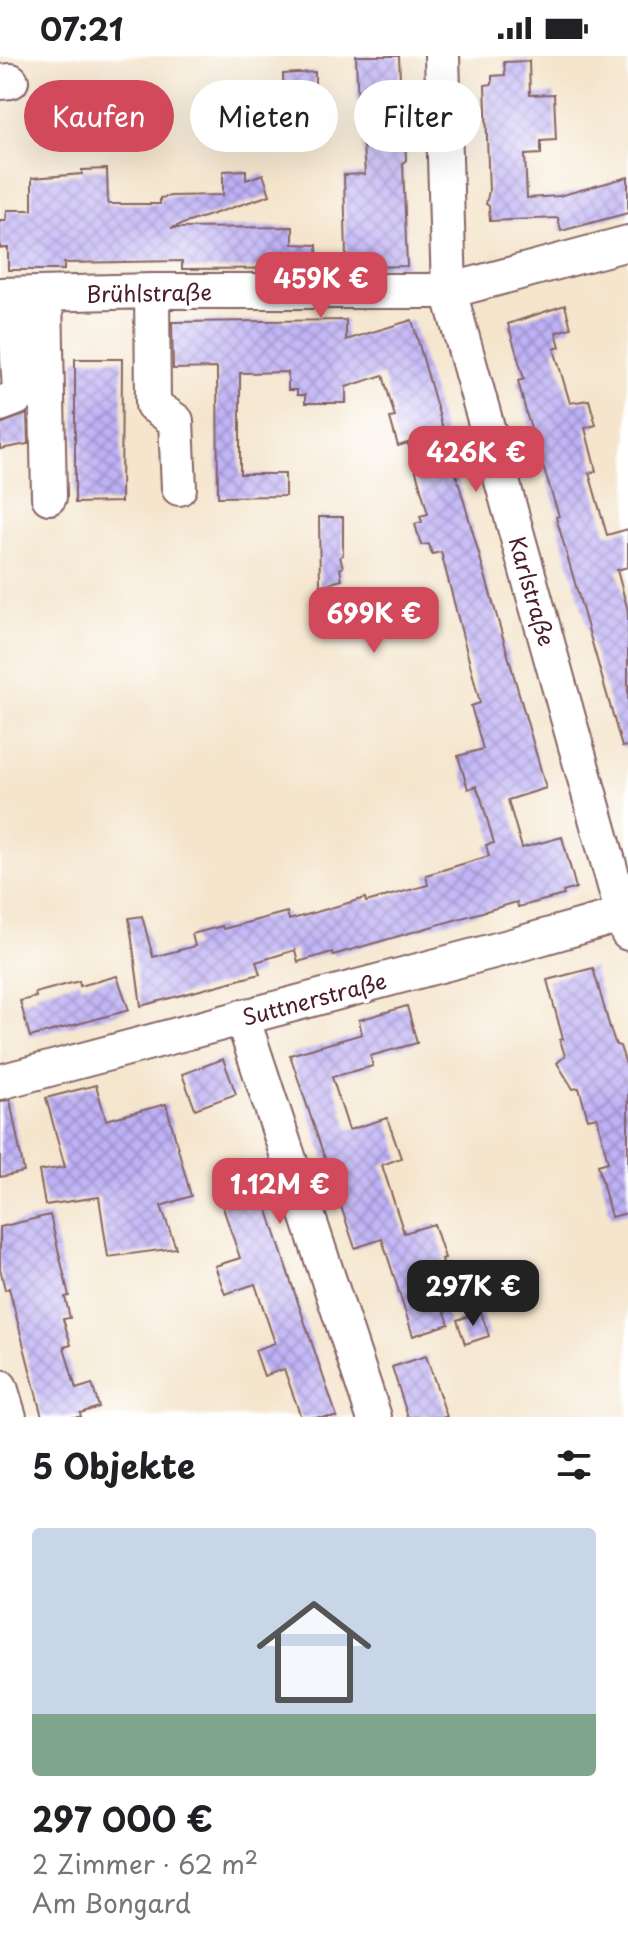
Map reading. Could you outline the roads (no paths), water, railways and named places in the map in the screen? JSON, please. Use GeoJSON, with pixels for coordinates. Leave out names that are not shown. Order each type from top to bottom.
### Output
{"type":"FeatureCollection","features":[{"type":"Feature","properties":{"kind":"street","name":"Karlstraße"},"geometry":{"type":"LineString","coordinates":[[442,56],[449,291],[626,920]]}},
{"type":"Feature","properties":{"kind":"street","name":"Brühlstraße"},"geometry":{"type":"LineString","coordinates":[[20,295],[152,291],[449,291],[628,243]]}},
{"type":"Feature","properties":{"kind":"street"},"geometry":{"type":"LineString","coordinates":[[152,291],[153,405],[176,421],[179,488]]}},
{"type":"Feature","properties":{"kind":"street"},"geometry":{"type":"LineString","coordinates":[[0,404],[16,398],[20,391],[20,295]]}},
{"type":"Feature","properties":{"kind":"street"},"geometry":{"type":"LineString","coordinates":[[20,295],[49,497]]}},
{"type":"Feature","properties":{"kind":"street","name":"Suttnerstraße"},"geometry":{"type":"LineString","coordinates":[[0,1082],[512,946],[626,920]]}},
{"type":"Feature","properties":{"kind":"street"},"geometry":{"type":"LineString","coordinates":[[242,1017],[374,1417]]}},
{"type":"Feature","properties":{"kind":"street"},"geometry":{"type":"LineString","coordinates":[[0,1387],[9,1417]]}}]}
